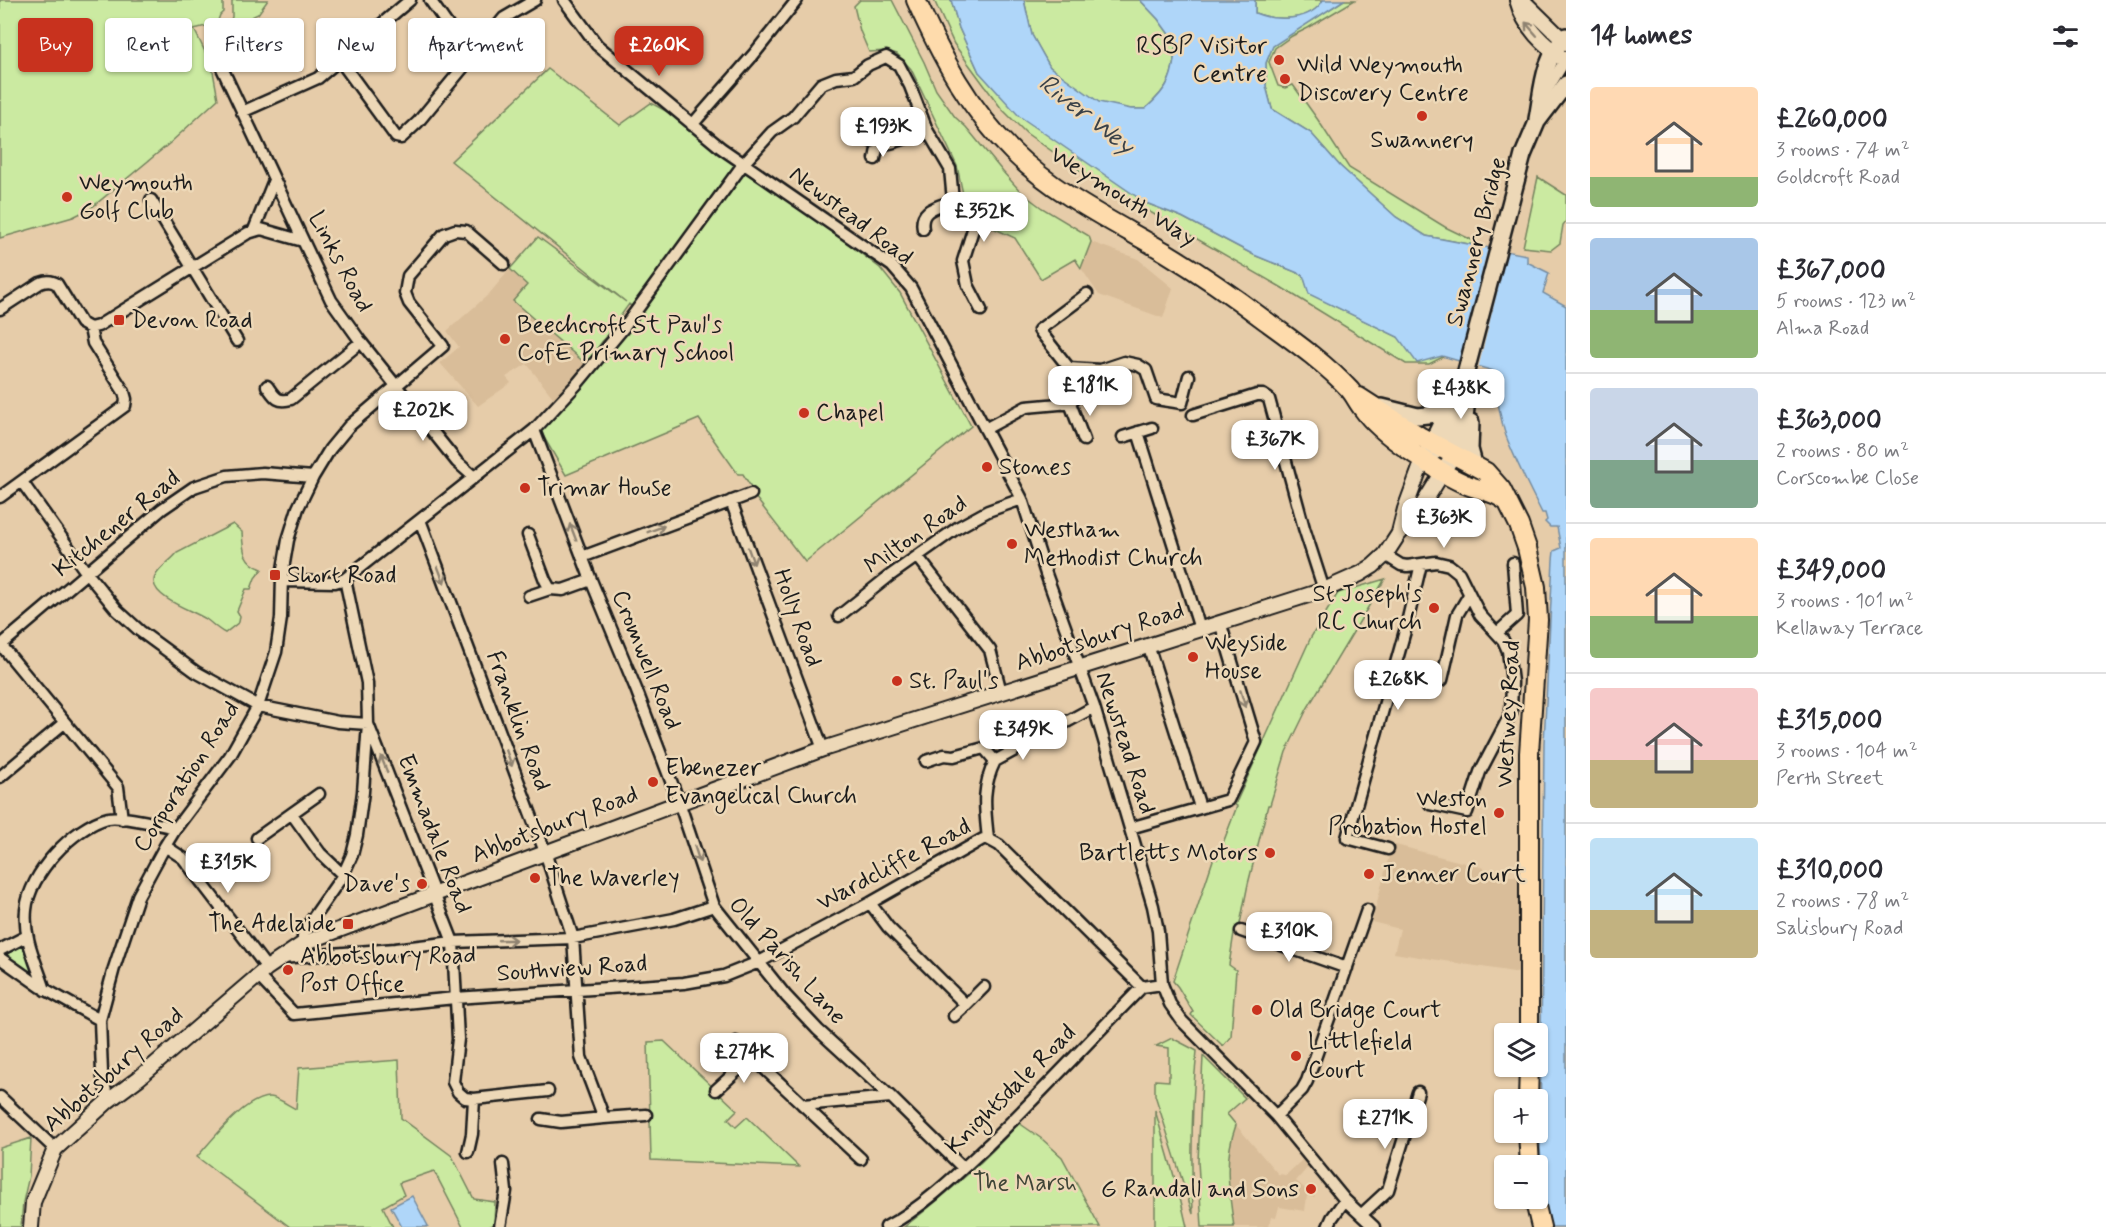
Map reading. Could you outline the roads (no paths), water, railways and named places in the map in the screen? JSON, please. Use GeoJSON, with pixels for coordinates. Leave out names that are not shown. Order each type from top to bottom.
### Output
{"type":"FeatureCollection","features":[{"type":"Feature","properties":{"kind":"highway","name":"Weymouth Way"},"geometry":{"type":"LineString","coordinates":[[916,0],[944,58],[972,104],[999,138],[1030,168],[1064,193],[1208,279],[1301,348],[1466,485],[1499,496]]}},
{"type":"Feature","properties":{"kind":"highway","name":"Weymouth Way"},"geometry":{"type":"LineString","coordinates":[[1353,393],[1362,409],[1373,421],[1433,456]]}},
{"type":"Feature","properties":{"kind":"highway","name":"Westwey Road"},"geometry":{"type":"LineString","coordinates":[[1433,456],[1474,464],[1495,480],[1499,496],[1513,512],[1534,573],[1538,620],[1529,753],[1529,1023]]}},
{"type":"Feature","properties":{"kind":"highway"},"geometry":{"type":"LineString","coordinates":[[1537,1209],[1541,1227]]}},
{"type":"Feature","properties":{"kind":"main road","name":"Swannery Bridge"},"geometry":{"type":"LineString","coordinates":[[1433,456],[1446,413],[1464,385],[1523,155],[1537,122],[1545,70],[1564,50]]}},
{"type":"Feature","properties":{"kind":"main road","name":"Swannery Bridge"},"geometry":{"type":"LineString","coordinates":[[1537,122],[1565,87]]}},
{"type":"Feature","properties":{"kind":"main road"},"geometry":{"type":"LineString","coordinates":[[1433,456],[1448,438],[1464,385]]}},
{"type":"Feature","properties":{"kind":"main road"},"geometry":{"type":"LineString","coordinates":[[1464,385],[1471,421],[1470,448],[1474,464]]}},
{"type":"Feature","properties":{"kind":"main road"},"geometry":{"type":"LineString","coordinates":[[1370,404],[1418,416],[1446,413]]}},
{"type":"Feature","properties":{"kind":"street"},"geometry":{"type":"LineString","coordinates":[[388,18],[410,0]]}},
{"type":"Feature","properties":{"kind":"street"},"geometry":{"type":"LineString","coordinates":[[430,0],[443,18]]}},
{"type":"Feature","properties":{"kind":"street"},"geometry":{"type":"LineString","coordinates":[[504,18],[535,0]]}},
{"type":"Feature","properties":{"kind":"street","name":"Newstead Road"},"geometry":{"type":"LineString","coordinates":[[564,0],[597,45],[692,125],[721,148],[892,266],[911,288],[1022,499],[1046,574],[1094,707],[1130,828],[1156,923],[1162,984],[1170,1004],[1182,1021],[1276,1116],[1345,1200],[1374,1227]]}},
{"type":"Feature","properties":{"kind":"street"},"geometry":{"type":"LineString","coordinates":[[692,125],[754,54],[797,0]]}},
{"type":"Feature","properties":{"kind":"street"},"geometry":{"type":"LineString","coordinates":[[1517,0],[1525,23],[1564,50]]}},
{"type":"Feature","properties":{"kind":"street"},"geometry":{"type":"LineString","coordinates":[[1522,0],[1564,50]]}},
{"type":"Feature","properties":{"kind":"street"},"geometry":{"type":"LineString","coordinates":[[282,581],[335,582],[345,579],[534,430],[578,384],[625,326],[744,163],[771,132],[793,117],[821,84],[836,78],[854,76],[868,65],[886,57],[899,65],[927,130],[950,169],[953,201],[975,223],[963,261],[968,285],[981,310]]}},
{"type":"Feature","properties":{"kind":"street","name":"Links Road"},"geometry":{"type":"LineString","coordinates":[[224,72],[331,300],[361,342],[457,462],[474,477]]}},
{"type":"Feature","properties":{"kind":"street"},"geometry":{"type":"LineString","coordinates":[[242,112],[318,78],[325,72]]}},
{"type":"Feature","properties":{"kind":"street"},"geometry":{"type":"LineString","coordinates":[[348,72],[396,137],[401,138],[418,122],[458,72]]}},
{"type":"Feature","properties":{"kind":"street"},"geometry":{"type":"LineString","coordinates":[[858,121],[867,138],[878,144],[890,143],[927,130]]}},
{"type":"Feature","properties":{"kind":"street"},"geometry":{"type":"LineString","coordinates":[[875,159],[878,144]]}},
{"type":"Feature","properties":{"kind":"street"},"geometry":{"type":"LineString","coordinates":[[254,230],[274,180]]}},
{"type":"Feature","properties":{"kind":"street"},"geometry":{"type":"LineString","coordinates":[[151,200],[237,340]]}},
{"type":"Feature","properties":{"kind":"street"},"geometry":{"type":"LineString","coordinates":[[923,230],[922,221],[928,210],[953,201]]}},
{"type":"Feature","properties":{"kind":"street"},"geometry":{"type":"LineString","coordinates":[[0,309],[46,281],[54,282],[81,323],[90,328],[98,326],[254,230],[266,230],[303,242]]}},
{"type":"Feature","properties":{"kind":"street","name":"Corporation Road"},"geometry":{"type":"LineString","coordinates":[[108,1101],[102,1073],[100,1020],[114,968],[138,896],[165,846],[230,756],[258,706],[276,652],[281,618],[282,581],[292,523],[313,477],[330,448],[350,426],[443,345],[409,303],[405,293],[408,276],[444,234],[455,230],[466,231],[504,264]]}},
{"type":"Feature","properties":{"kind":"street"},"geometry":{"type":"LineString","coordinates":[[985,429],[1026,407],[1070,404],[1077,395],[1069,368],[1039,330],[1087,294]]}},
{"type":"Feature","properties":{"kind":"street"},"geometry":{"type":"LineString","coordinates":[[0,497],[124,406],[126,399],[124,392],[93,343],[90,328]]}},
{"type":"Feature","properties":{"kind":"street"},"geometry":{"type":"LineString","coordinates":[[267,386],[278,400],[291,399],[361,342]]}},
{"type":"Feature","properties":{"kind":"street"},"geometry":{"type":"LineString","coordinates":[[1069,368],[1100,370],[1124,362],[1138,365],[1146,370],[1156,399],[1182,403],[1189,376]]}},
{"type":"Feature","properties":{"kind":"street"},"geometry":{"type":"LineString","coordinates":[[1193,415],[1257,395],[1263,395],[1269,399],[1304,528],[1324,590]]}},
{"type":"Feature","properties":{"kind":"street"},"geometry":{"type":"LineString","coordinates":[[1070,404],[1084,440]]}},
{"type":"Feature","properties":{"kind":"street"},"geometry":{"type":"LineString","coordinates":[[1123,438],[1152,428]]}},
{"type":"Feature","properties":{"kind":"street","name":"Cromwell Road"},"geometry":{"type":"LineString","coordinates":[[534,430],[679,801],[714,906]]}},
{"type":"Feature","properties":{"kind":"street"},"geometry":{"type":"LineString","coordinates":[[1138,432],[1200,628]]}},
{"type":"Feature","properties":{"kind":"street","name":"Abbotsbury Road"},"geometry":{"type":"LineString","coordinates":[[1398,535],[1405,509],[1433,456]]}},
{"type":"Feature","properties":{"kind":"street","name":"Abbotsbury Road"},"geometry":{"type":"LineString","coordinates":[[31,1227],[33,1202],[55,1149],[108,1101],[139,1078],[262,972],[304,943],[823,749],[1324,590],[1366,570],[1385,555],[1398,535],[1417,514],[1433,456]]}},
{"type":"Feature","properties":{"kind":"street","name":"Kitchener Road"},"geometry":{"type":"LineString","coordinates":[[1,645],[162,509],[194,486],[227,476],[262,473],[313,477]]}},
{"type":"Feature","properties":{"kind":"street"},"geometry":{"type":"LineString","coordinates":[[22,482],[86,572],[117,610],[140,631],[196,672],[258,706],[338,722],[368,724]]}},
{"type":"Feature","properties":{"kind":"street"},"geometry":{"type":"LineString","coordinates":[[582,557],[751,494]]}},
{"type":"Feature","properties":{"kind":"street","name":"Milton Road"},"geometry":{"type":"LineString","coordinates":[[839,616],[888,577],[957,528],[988,511],[1022,499]]}},
{"type":"Feature","properties":{"kind":"street","name":"Holly Road"},"geometry":{"type":"LineString","coordinates":[[730,501],[823,749]]}},
{"type":"Feature","properties":{"kind":"street","name":"Franklin Road"},"geometry":{"type":"LineString","coordinates":[[420,520],[545,852],[573,938],[581,1057],[604,1118]]}},
{"type":"Feature","properties":{"kind":"street"},"geometry":{"type":"LineString","coordinates":[[528,535],[550,589]]}},
{"type":"Feature","properties":{"kind":"street"},"geometry":{"type":"LineString","coordinates":[[1385,555],[1401,565],[1436,561],[1449,565],[1459,573],[1480,615],[1497,633],[1508,651],[1512,682],[1511,713],[1480,772],[1467,812],[1430,804]]}},
{"type":"Feature","properties":{"kind":"street"},"geometry":{"type":"LineString","coordinates":[[918,557],[990,650],[1001,692]]}},
{"type":"Feature","properties":{"kind":"street"},"geometry":{"type":"LineString","coordinates":[[1497,633],[1517,615],[1513,563]]}},
{"type":"Feature","properties":{"kind":"street"},"geometry":{"type":"LineString","coordinates":[[1388,849],[1347,838],[1408,620],[1421,564]]}},
{"type":"Feature","properties":{"kind":"street"},"geometry":{"type":"LineString","coordinates":[[304,943],[304,931],[343,875],[352,855],[363,792],[368,724],[367,683],[345,579]]}},
{"type":"Feature","properties":{"kind":"street"},"geometry":{"type":"LineString","coordinates":[[530,596],[550,589],[563,590],[591,580]]}},
{"type":"Feature","properties":{"kind":"street"},"geometry":{"type":"LineString","coordinates":[[1442,680],[1457,615],[1468,595]]}},
{"type":"Feature","properties":{"kind":"street"},"geometry":{"type":"LineString","coordinates":[[1130,828],[1228,800],[1256,742],[1220,622]]}},
{"type":"Feature","properties":{"kind":"street"},"geometry":{"type":"LineString","coordinates":[[1,645],[118,787],[122,819]]}},
{"type":"Feature","properties":{"kind":"street"},"geometry":{"type":"LineString","coordinates":[[1148,645],[1200,807]]}},
{"type":"Feature","properties":{"kind":"street"},"geometry":{"type":"LineString","coordinates":[[988,839],[984,794],[987,776],[995,761],[1094,707]]}},
{"type":"Feature","properties":{"kind":"street"},"geometry":{"type":"LineString","coordinates":[[0,777],[64,723]]}},
{"type":"Feature","properties":{"kind":"street","name":"Emmadale Road"},"geometry":{"type":"LineString","coordinates":[[368,724],[453,942],[458,1039],[453,1082],[458,1092],[465,1098],[474,1099]]}},
{"type":"Feature","properties":{"kind":"street"},"geometry":{"type":"LineString","coordinates":[[926,761],[944,755],[954,756],[984,748],[995,761]]}},
{"type":"Feature","properties":{"kind":"street"},"geometry":{"type":"LineString","coordinates":[[257,838],[319,794]]}},
{"type":"Feature","properties":{"kind":"street"},"geometry":{"type":"LineString","coordinates":[[292,814],[320,853],[343,875]]}},
{"type":"Feature","properties":{"kind":"street"},"geometry":{"type":"LineString","coordinates":[[45,990],[27,936],[26,909],[35,881],[51,858],[69,840],[109,818],[145,821],[176,828]]}},
{"type":"Feature","properties":{"kind":"street","name":"Wardcliffe Road"},"geometry":{"type":"LineString","coordinates":[[759,962],[972,845],[988,839],[999,845],[1142,987]]}},
{"type":"Feature","properties":{"kind":"street"},"geometry":{"type":"LineString","coordinates":[[165,846],[183,858],[262,972]]}},
{"type":"Feature","properties":{"kind":"street"},"geometry":{"type":"LineString","coordinates":[[870,903],[888,927],[966,1005]]}},
{"type":"Feature","properties":{"kind":"street","name":"Old Parish Lane"},"geometry":{"type":"LineString","coordinates":[[281,958],[453,942],[573,938],[674,919],[714,906],[786,996],[818,1030],[963,1168]]}},
{"type":"Feature","properties":{"kind":"street"},"geometry":{"type":"LineString","coordinates":[[1276,1116],[1302,1090],[1307,1081],[1367,910]]}},
{"type":"Feature","properties":{"kind":"street"},"geometry":{"type":"LineString","coordinates":[[1241,931],[1347,968]]}},
{"type":"Feature","properties":{"kind":"street"},"geometry":{"type":"LineString","coordinates":[[0,950],[27,936]]}},
{"type":"Feature","properties":{"kind":"street"},"geometry":{"type":"LineString","coordinates":[[0,958],[45,990],[100,1020]]}},
{"type":"Feature","properties":{"kind":"street","name":"Southview Road"},"geometry":{"type":"LineString","coordinates":[[262,972],[294,1014],[455,998],[706,980],[759,962]]}},
{"type":"Feature","properties":{"kind":"street"},"geometry":{"type":"LineString","coordinates":[[1142,987],[1162,984]]}},
{"type":"Feature","properties":{"kind":"street"},"geometry":{"type":"LineString","coordinates":[[954,1016],[984,987]]}},
{"type":"Feature","properties":{"kind":"street","name":"Knightsdale Road"},"geometry":{"type":"LineString","coordinates":[[886,1227],[911,1211],[963,1168],[1021,1112],[1142,987]]}},
{"type":"Feature","properties":{"kind":"street"},"geometry":{"type":"LineString","coordinates":[[736,1042],[861,1159]]}},
{"type":"Feature","properties":{"kind":"street"},"geometry":{"type":"LineString","coordinates":[[716,1090],[752,1057]]}},
{"type":"Feature","properties":{"kind":"street"},"geometry":{"type":"LineString","coordinates":[[468,1152],[472,1134],[474,1099],[548,1091]]}},
{"type":"Feature","properties":{"kind":"street"},"geometry":{"type":"LineString","coordinates":[[1361,1215],[1388,1190],[1419,1092]]}},
{"type":"Feature","properties":{"kind":"street"},"geometry":{"type":"LineString","coordinates":[[0,1097],[55,1149]]}},
{"type":"Feature","properties":{"kind":"street"},"geometry":{"type":"LineString","coordinates":[[803,1105],[891,1097]]}},
{"type":"Feature","properties":{"kind":"street"},"geometry":{"type":"LineString","coordinates":[[541,1119],[561,1122],[645,1115]]}},
{"type":"Feature","properties":{"kind":"street"},"geometry":{"type":"LineString","coordinates":[[500,1227],[506,1191],[503,1164]]}},
{"type":"Feature","properties":{"kind":"street"},"geometry":{"type":"LineString","coordinates":[[1328,1227],[1345,1200]]}},
{"type":"Feature","properties":{"kind":"water","name":"River Wey"},"geometry":{"type":"Polygon","coordinates":[[[951,0],[1024,0],[1032,35],[1050,67],[1099,102],[1131,109],[1145,109],[1169,81],[1176,44],[1158,19],[1140,0],[1255,0],[1255,13],[1263,16],[1292,18],[1310,12],[1323,0],[1344,0],[1273,46],[1266,63],[1266,86],[1272,109],[1311,133],[1340,166],[1396,217],[1426,236],[1527,255],[1527,262],[1549,273],[1543,293],[1566,306],[1566,1227],[1549,1227],[1545,1209],[1548,1209],[1548,1155],[1540,1155],[1540,1146],[1540,1143],[1548,1143],[1548,1089],[1541,1089],[1541,1077],[1548,1077],[1548,1023],[1541,1023],[1544,743],[1553,560],[1554,551],[1561,548],[1557,527],[1550,527],[1545,522],[1547,520],[1545,513],[1542,513],[1506,436],[1498,404],[1494,371],[1442,356],[1417,363],[1398,337],[1309,294],[1303,275],[1254,255],[1182,217],[1146,203],[1019,116],[979,72],[959,28],[951,0]]]}},
{"type":"Feature","properties":{"kind":"water"},"geometry":{"type":"Polygon","coordinates":[[[412,1196],[428,1226],[426,1227],[402,1227],[391,1207],[412,1196]]]}},
{"type":"Feature","properties":{"kind":"place","name":"RSBP Visitor Centre"},"geometry":{"type":"Point","coordinates":[1279,60]}},
{"type":"Feature","properties":{"kind":"place","name":"Wild Weymouth Discovery Centre"},"geometry":{"type":"Point","coordinates":[1285,79]}},
{"type":"Feature","properties":{"kind":"place","name":"Swannery"},"geometry":{"type":"Point","coordinates":[1422,116]}},
{"type":"Feature","properties":{"kind":"place","name":"Weymouth Golf Club"},"geometry":{"type":"Point","coordinates":[67,197]}},
{"type":"Feature","properties":{"kind":"place","name":"Devon Road"},"geometry":{"type":"Point","coordinates":[119,320]}},
{"type":"Feature","properties":{"kind":"place","name":"Beechcroft St Paul's CofE Primary School"},"geometry":{"type":"Point","coordinates":[505,339]}},
{"type":"Feature","properties":{"kind":"place","name":"Chapel"},"geometry":{"type":"Point","coordinates":[804,413]}},
{"type":"Feature","properties":{"kind":"place","name":"Stones"},"geometry":{"type":"Point","coordinates":[987,467]}},
{"type":"Feature","properties":{"kind":"place","name":"Trimar House"},"geometry":{"type":"Point","coordinates":[525,488]}},
{"type":"Feature","properties":{"kind":"place","name":"Westham Methodist Church"},"geometry":{"type":"Point","coordinates":[1012,544]}},
{"type":"Feature","properties":{"kind":"place","name":"Short Road"},"geometry":{"type":"Point","coordinates":[275,575]}},
{"type":"Feature","properties":{"kind":"place","name":"St Joseph's RC Church"},"geometry":{"type":"Point","coordinates":[1434,608]}},
{"type":"Feature","properties":{"kind":"place","name":"Weyside House"},"geometry":{"type":"Point","coordinates":[1193,657]}},
{"type":"Feature","properties":{"kind":"place","name":"St. Paul's"},"geometry":{"type":"Point","coordinates":[897,681]}},
{"type":"Feature","properties":{"kind":"place","name":"Ebenezer Evangelical Church"},"geometry":{"type":"Point","coordinates":[653,782]}},
{"type":"Feature","properties":{"kind":"place","name":"Weston Probation Hostel"},"geometry":{"type":"Point","coordinates":[1499,813]}},
{"type":"Feature","properties":{"kind":"place","name":"Bartletts Motors"},"geometry":{"type":"Point","coordinates":[1270,853]}},
{"type":"Feature","properties":{"kind":"place","name":"Jenner Court"},"geometry":{"type":"Point","coordinates":[1369,874]}},
{"type":"Feature","properties":{"kind":"place","name":"The Waverley"},"geometry":{"type":"Point","coordinates":[535,878]}},
{"type":"Feature","properties":{"kind":"place","name":"Dave's"},"geometry":{"type":"Point","coordinates":[422,884]}},
{"type":"Feature","properties":{"kind":"place","name":"The Adelaide"},"geometry":{"type":"Point","coordinates":[348,924]}},
{"type":"Feature","properties":{"kind":"place","name":"Abbotsbury Road Post Office"},"geometry":{"type":"Point","coordinates":[288,970]}},
{"type":"Feature","properties":{"kind":"place","name":"Old Bridge Court"},"geometry":{"type":"Point","coordinates":[1257,1010]}},
{"type":"Feature","properties":{"kind":"place","name":"Littlefield Court"},"geometry":{"type":"Point","coordinates":[1296,1056]}},
{"type":"Feature","properties":{"kind":"place","name":"G Randall and Sons"},"geometry":{"type":"Point","coordinates":[1311,1189]}},
{"type":"Feature","properties":{"kind":"park label","name":"The Marsh"},"geometry":{"type":"Point","coordinates":[1025,1183]}}]}
